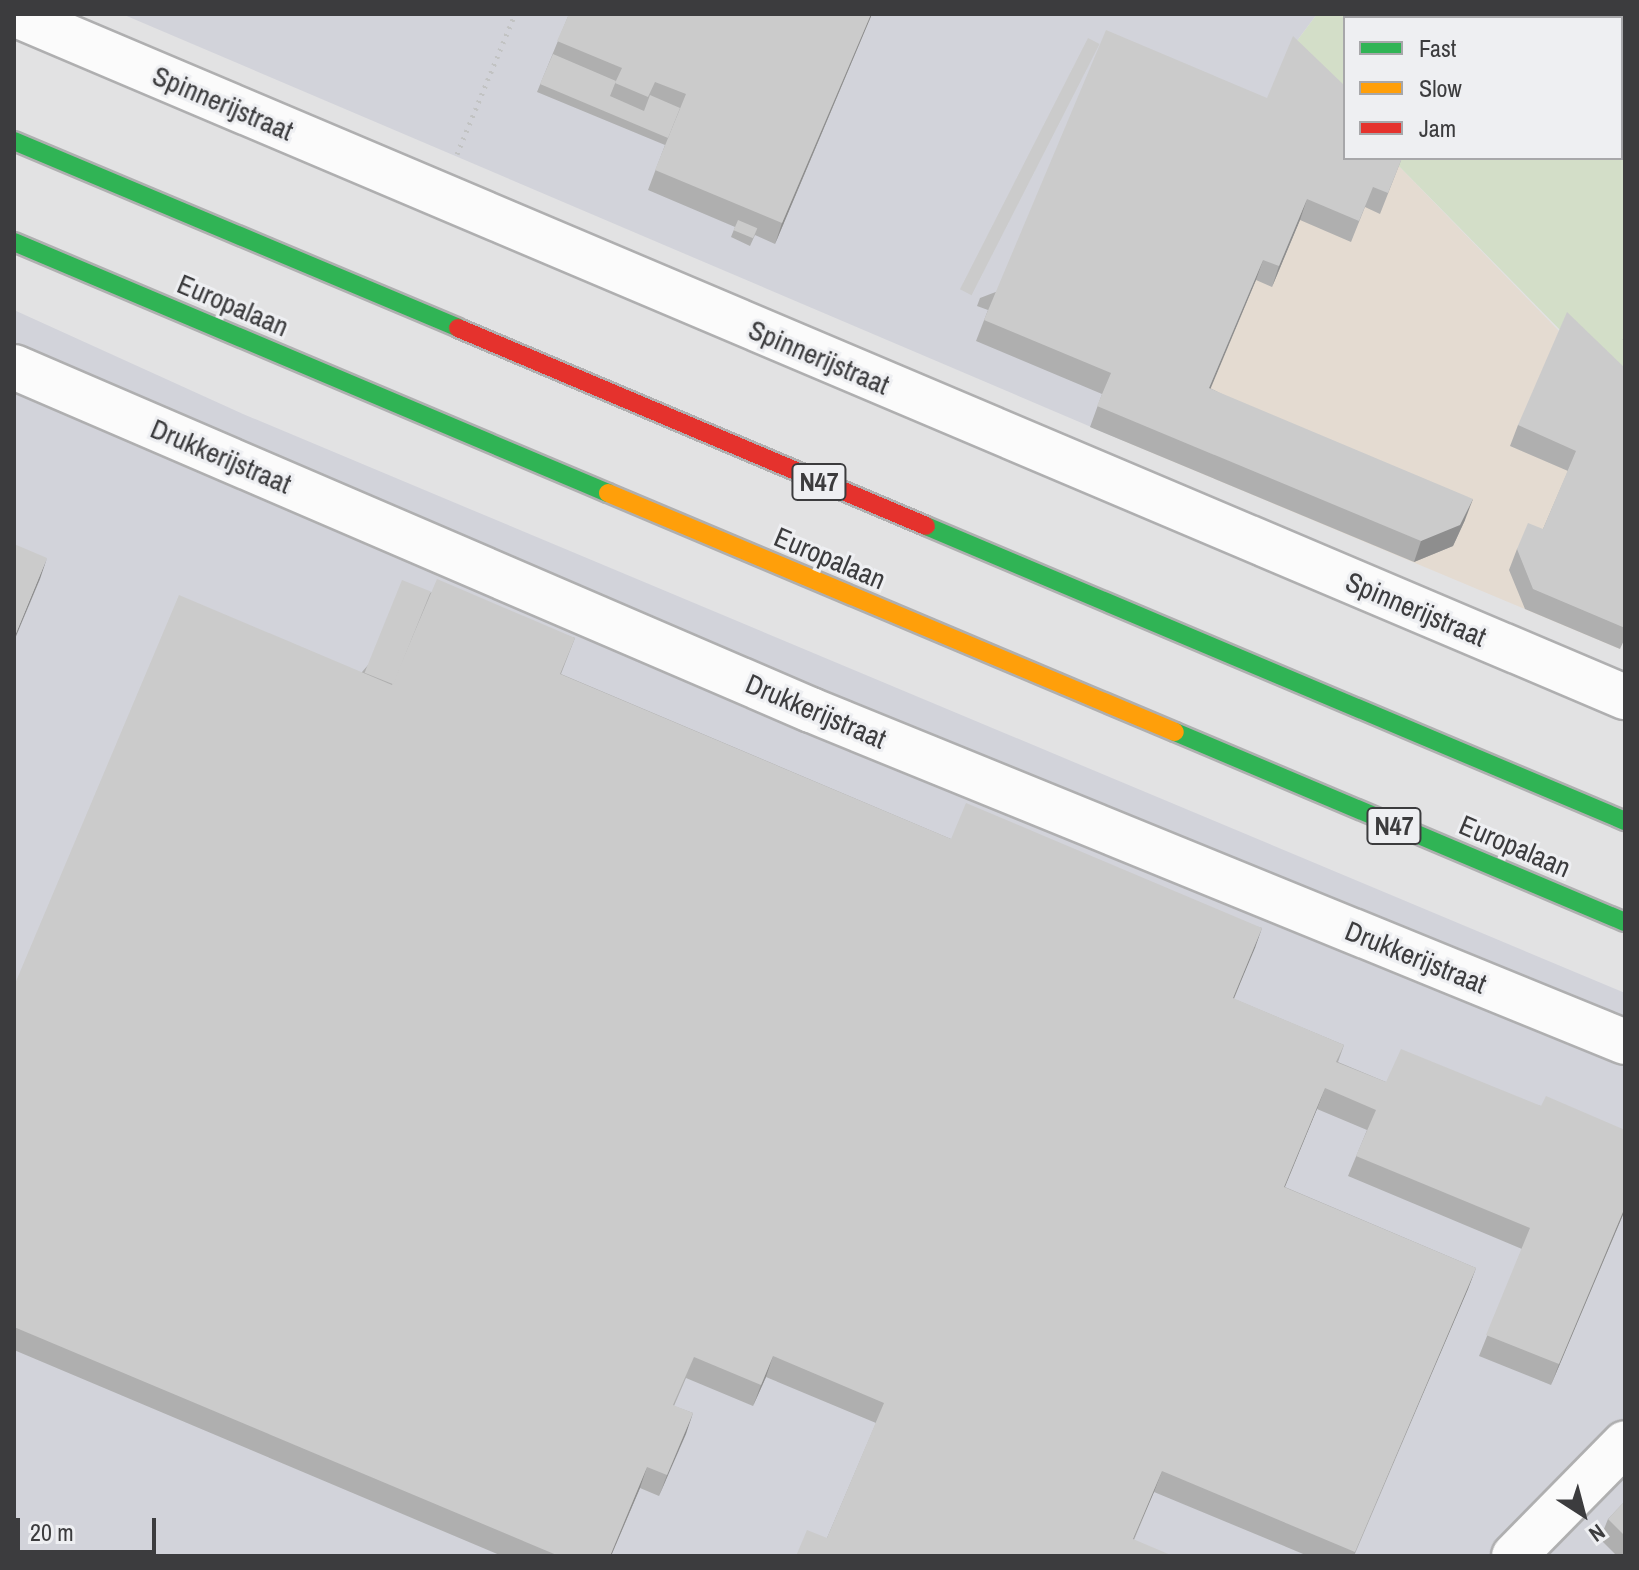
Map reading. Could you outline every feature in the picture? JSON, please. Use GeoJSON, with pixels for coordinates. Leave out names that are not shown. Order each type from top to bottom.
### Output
{"type":"FeatureCollection","features":[{"type":"Feature","properties":{"kind":"highway","name":"N47"},"geometry":{"type":"LineString","coordinates":[[14,141],[1625,821]]}},
{"type":"Feature","properties":{"kind":"highway","name":"Europalaan"},"geometry":{"type":"LineString","coordinates":[[14,242],[1625,922]]}},
{"type":"Feature","properties":{"kind":"street","name":"Spinnerijstraat"},"geometry":{"type":"LineString","coordinates":[[14,14],[1625,697]]}},
{"type":"Feature","properties":{"kind":"street","name":"Drukkerijstraat"},"geometry":{"type":"LineString","coordinates":[[14,367],[811,710],[1625,1042]]}},
{"type":"Feature","properties":{"kind":"street"},"geometry":{"type":"LineString","coordinates":[[1514,1556],[1625,1443]]}},
{"type":"Feature","properties":{"kind":"path"},"geometry":{"type":"LineString","coordinates":[[440,195],[515,14]]}},
{"type":"Feature","properties":{"kind":"shaded area"},"geometry":{"type":"Polygon","coordinates":[[[122,14],[1317,14],[1285,57],[1124,441],[122,14]]]}},
{"type":"Feature","properties":{"kind":"shaded area"},"geometry":{"type":"Polygon","coordinates":[[[1285,57],[1343,155],[1343,160],[1393,160],[1560,332],[1620,649],[1124,441],[1285,57]]]}},
{"type":"Feature","properties":{"kind":"shaded area"},"geometry":{"type":"Polygon","coordinates":[[[14,310],[243,414],[1625,993],[1625,1556],[14,1556],[14,310]]]}},
{"type":"Feature","properties":{"kind":"green space"},"geometry":{"type":"Polygon","coordinates":[[[1317,14],[1625,14],[1625,396],[1393,160],[1623,160],[1623,16],[1343,16],[1343,112],[1285,57],[1317,14]]]}},
{"type":"Feature","properties":{"kind":"building"},"geometry":{"type":"Polygon","coordinates":[[[569,14],[871,14],[782,223],[655,170],[686,94],[655,82],[648,97],[615,83],[622,68],[557,41],[569,14]]]}},
{"type":"Feature","properties":{"kind":"building"},"geometry":{"type":"Polygon","coordinates":[[[1106,30],[1267,98],[1293,36],[1343,84],[1343,160],[1401,160],[1388,193],[1373,187],[1359,221],[1307,199],[1279,266],[1263,260],[1209,388],[1473,499],[1460,525],[1421,541],[1097,406],[1111,373],[984,320],[1106,30]]]}},
{"type":"Feature","properties":{"kind":"building"},"geometry":{"type":"Polygon","coordinates":[[[1088,38],[1100,44],[972,295],[960,289],[1088,38]]]}},
{"type":"Feature","properties":{"kind":"building"},"geometry":{"type":"Polygon","coordinates":[[[553,54],[616,81],[610,96],[644,111],[650,95],[680,108],[668,138],[540,84],[553,54]]]}},
{"type":"Feature","properties":{"kind":"building"},"geometry":{"type":"Polygon","coordinates":[[[738,220],[757,228],[753,238],[734,230],[738,220]]]}},
{"type":"Feature","properties":{"kind":"building"},"geometry":{"type":"Polygon","coordinates":[[[1567,312],[1625,368],[1625,628],[1533,589],[1517,549],[1528,523],[1543,529],[1576,451],[1518,425],[1567,312]]]}},
{"type":"Feature","properties":{"kind":"building"},"geometry":{"type":"Polygon","coordinates":[[[14,544],[47,558],[14,638],[14,544]]]}},
{"type":"Feature","properties":{"kind":"building"},"geometry":{"type":"Polygon","coordinates":[[[437,579],[575,638],[560,674],[951,839],[966,803],[1262,928],[1233,998],[1344,1045],[1336,1062],[1386,1082],[1401,1049],[1541,1106],[1546,1096],[1625,1130],[1625,1207],[1559,1364],[1486,1335],[1530,1228],[1356,1156],[1376,1110],[1325,1088],[1284,1187],[1476,1268],[1355,1552],[1162,1471],[1133,1539],[1173,1556],[796,1556],[807,1530],[827,1538],[884,1403],[773,1356],[761,1385],[694,1357],[673,1405],[693,1413],[667,1475],[647,1467],[610,1556],[559,1556],[14,1327],[14,986],[179,595],[392,685],[437,579]]]}},
{"type":"Feature","properties":{"kind":"building"},"geometry":{"type":"Polygon","coordinates":[[[402,580],[431,592],[393,684],[365,673],[402,580]]]}},
{"type":"Feature","properties":{"kind":"building"},"geometry":{"type":"Polygon","coordinates":[[[1625,1501],[1625,1536],[1608,1519],[1625,1501]]]}},
{"type":"Feature","properties":{"kind":"traffic: fast"},"geometry":{"type":"LineString","coordinates":[[14,141],[458,328]]}},
{"type":"Feature","properties":{"kind":"traffic: fast"},"geometry":{"type":"LineString","coordinates":[[14,242],[608,493]]}},
{"type":"Feature","properties":{"kind":"traffic: fast"},"geometry":{"type":"LineString","coordinates":[[926,526],[1625,821]]}},
{"type":"Feature","properties":{"kind":"traffic: fast"},"geometry":{"type":"LineString","coordinates":[[1175,732],[1625,922]]}},
{"type":"Feature","properties":{"kind":"traffic: slow"},"geometry":{"type":"LineString","coordinates":[[608,493],[1175,732]]}},
{"type":"Feature","properties":{"kind":"traffic: jam"},"geometry":{"type":"LineString","coordinates":[[458,328],[926,526]]}}]}
